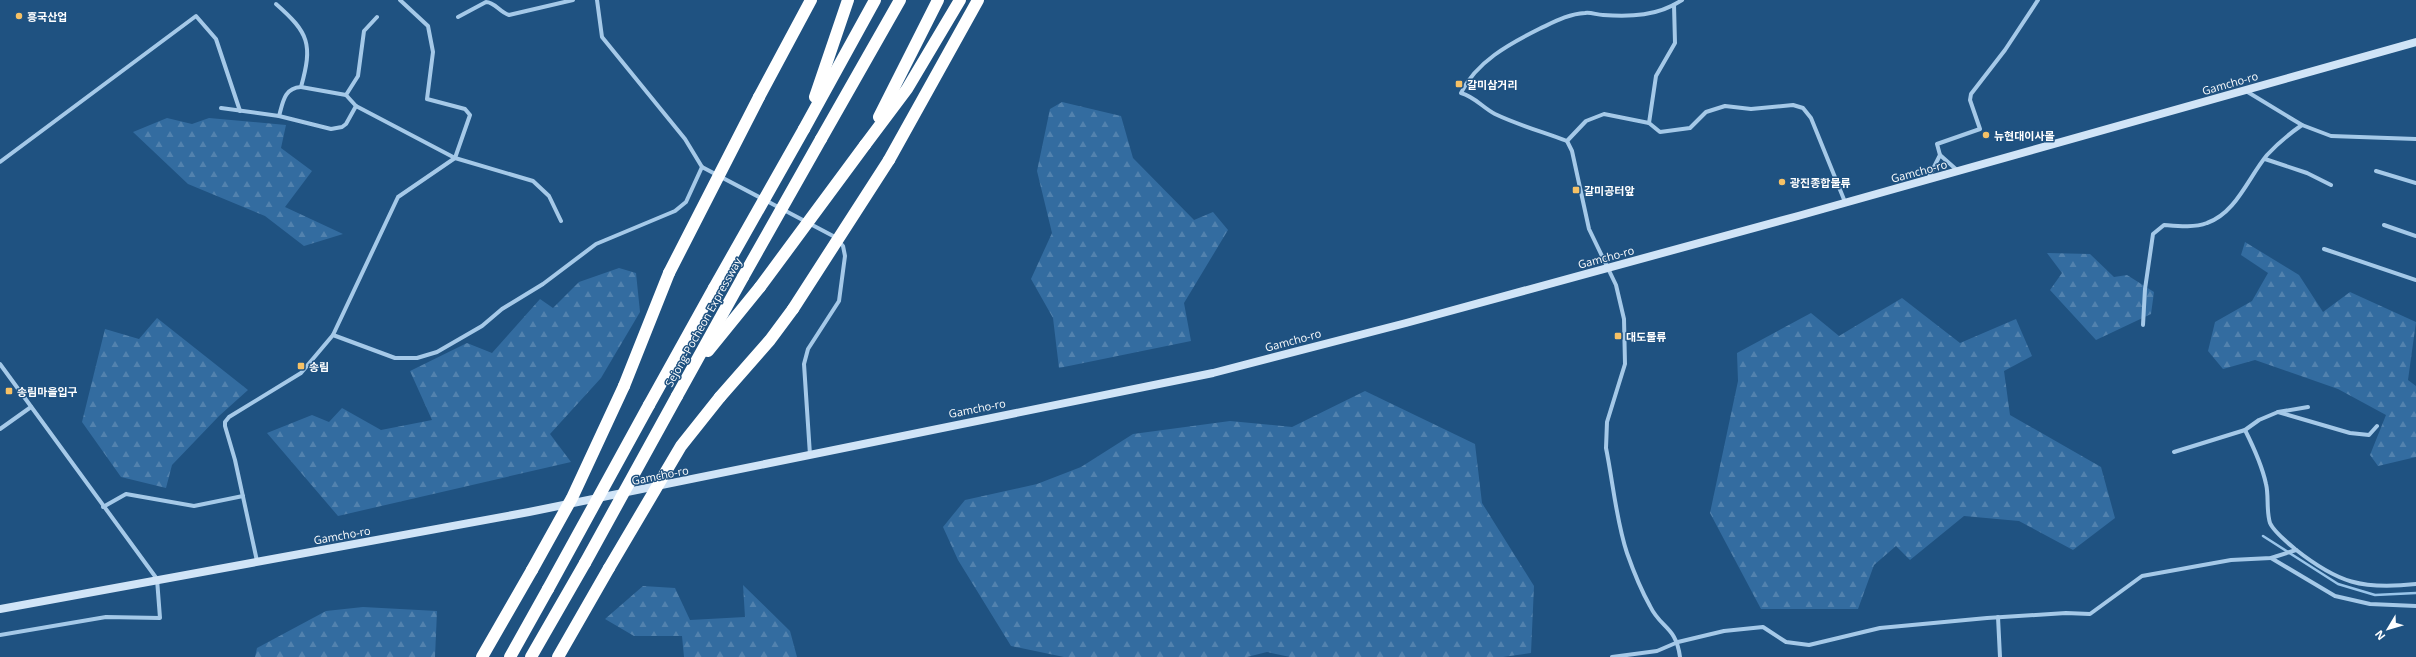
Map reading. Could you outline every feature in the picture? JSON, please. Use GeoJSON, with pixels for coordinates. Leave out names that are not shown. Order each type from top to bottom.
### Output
{"type":"FeatureCollection","features":[{"type":"Feature","properties":{"kind":"highway"},"geometry":{"type":"LineString","coordinates":[[759,97],[805,0]]}},
{"type":"Feature","properties":{"kind":"highway"},"geometry":{"type":"LineString","coordinates":[[482,657],[572,498],[624,386],[669,273],[759,97],[811,0]]}},
{"type":"Feature","properties":{"kind":"highway"},"geometry":{"type":"LineString","coordinates":[[804,129],[848,0]]}},
{"type":"Feature","properties":{"kind":"highway"},"geometry":{"type":"LineString","coordinates":[[830,52],[857,0]]}},
{"type":"Feature","properties":{"kind":"highway","name":"Sejong-Pocheon Expressway"},"geometry":{"type":"LineString","coordinates":[[510,657],[875,0]]}},
{"type":"Feature","properties":{"kind":"highway","name":"Sejong-Pocheon Expressway"},"geometry":{"type":"LineString","coordinates":[[531,657],[585,563],[820,139],[900,0]]}},
{"type":"Feature","properties":{"kind":"highway"},"geometry":{"type":"LineString","coordinates":[[865,144],[938,0]]}},
{"type":"Feature","properties":{"kind":"highway"},"geometry":{"type":"LineString","coordinates":[[688,377],[760,287],[907,89],[960,0]]}},
{"type":"Feature","properties":{"kind":"highway"},"geometry":{"type":"LineString","coordinates":[[919,107],[971,0]]}},
{"type":"Feature","properties":{"kind":"highway"},"geometry":{"type":"LineString","coordinates":[[558,657],[681,446],[720,397],[770,340],[793,309],[889,160],[978,0]]}},
{"type":"Feature","properties":{"kind":"main road","name":"Gamcho-ro"},"geometry":{"type":"LineString","coordinates":[[0,608],[157,578],[521,514],[1213,372],[1607,268],[1927,180],[2416,42]]}},
{"type":"Feature","properties":{"kind":"street"},"geometry":{"type":"LineString","coordinates":[[257,561],[225,422],[229,417],[276,386],[288,382],[301,373],[333,335],[398,197],[455,158],[470,114],[465,109],[427,99],[433,52],[428,25],[400,0]]}},
{"type":"Feature","properties":{"kind":"street"},"geometry":{"type":"LineString","coordinates":[[458,17],[486,2],[493,3],[500,11],[509,15],[573,0]]}},
{"type":"Feature","properties":{"kind":"street"},"geometry":{"type":"LineString","coordinates":[[597,0],[602,37],[686,139],[702,168],[835,236],[843,246],[845,256],[839,301],[808,348],[804,364],[810,455]]}},
{"type":"Feature","properties":{"kind":"street"},"geometry":{"type":"LineString","coordinates":[[1680,657],[1678,642],[1672,631],[1650,607],[1627,552],[1620,525],[1606,448],[1606,437],[1607,422],[1625,364],[1624,319],[1616,285],[1590,229],[1580,179],[1572,151],[1567,141],[1493,113],[1470,96],[1461,94],[1466,83],[1479,69],[1510,43],[1568,16],[1587,12],[1638,16],[1658,12],[1682,0]]}},
{"type":"Feature","properties":{"kind":"street"},"geometry":{"type":"LineString","coordinates":[[1959,171],[1940,155],[1937,144],[1980,129],[1970,100],[1971,94],[2005,50],[2038,0]]}},
{"type":"Feature","properties":{"kind":"street"},"geometry":{"type":"LineString","coordinates":[[276,4],[303,30],[306,42],[306,60],[301,87]]}},
{"type":"Feature","properties":{"kind":"street"},"geometry":{"type":"LineString","coordinates":[[1649,123],[1656,76],[1675,43],[1674,5]]}},
{"type":"Feature","properties":{"kind":"street"},"geometry":{"type":"LineString","coordinates":[[0,162],[196,16],[216,39],[240,111]]}},
{"type":"Feature","properties":{"kind":"street"},"geometry":{"type":"LineString","coordinates":[[346,95],[358,76],[364,31],[378,17]]}},
{"type":"Feature","properties":{"kind":"street"},"geometry":{"type":"LineString","coordinates":[[279,116],[287,93],[294,87],[346,95],[356,106],[455,158],[533,181],[549,196],[561,221]]}},
{"type":"Feature","properties":{"kind":"street"},"geometry":{"type":"LineString","coordinates":[[2245,90],[2302,125],[2331,136],[2416,139]]}},
{"type":"Feature","properties":{"kind":"street"},"geometry":{"type":"LineString","coordinates":[[1567,141],[1586,121],[1604,114],[1649,123],[1660,132],[1690,128],[1706,112],[1726,106],[1751,109],[1793,105],[1803,108],[1812,118],[1845,202]]}},
{"type":"Feature","properties":{"kind":"street"},"geometry":{"type":"LineString","coordinates":[[221,108],[279,116],[337,128],[346,124],[356,106]]}},
{"type":"Feature","properties":{"kind":"street"},"geometry":{"type":"LineString","coordinates":[[2143,325],[2145,289],[2153,234],[2164,225],[2206,224],[2221,216],[2236,201],[2265,159],[2287,135],[2302,125]]}},
{"type":"Feature","properties":{"kind":"street"},"geometry":{"type":"LineString","coordinates":[[1927,180],[1940,155]]}},
{"type":"Feature","properties":{"kind":"street"},"geometry":{"type":"LineString","coordinates":[[2265,159],[2307,173],[2331,185]]}},
{"type":"Feature","properties":{"kind":"street"},"geometry":{"type":"LineString","coordinates":[[333,335],[395,358],[417,358],[437,352],[482,326],[502,309],[543,284],[596,244],[675,211],[686,202],[702,168]]}},
{"type":"Feature","properties":{"kind":"street"},"geometry":{"type":"LineString","coordinates":[[2376,171],[2416,183]]}},
{"type":"Feature","properties":{"kind":"street"},"geometry":{"type":"LineString","coordinates":[[2384,225],[2416,236]]}},
{"type":"Feature","properties":{"kind":"street"},"geometry":{"type":"LineString","coordinates":[[2324,249],[2416,280]]}},
{"type":"Feature","properties":{"kind":"street"},"geometry":{"type":"LineString","coordinates":[[0,364],[103,507],[157,578],[160,618],[106,617],[0,635]]}},
{"type":"Feature","properties":{"kind":"street"},"geometry":{"type":"LineString","coordinates":[[2174,452],[2245,430],[2259,420],[2278,412],[2308,407]]}},
{"type":"Feature","properties":{"kind":"street"},"geometry":{"type":"LineString","coordinates":[[0,429],[31,408]]}},
{"type":"Feature","properties":{"kind":"street"},"geometry":{"type":"LineString","coordinates":[[2278,412],[2350,432],[2369,435],[2377,426]]}},
{"type":"Feature","properties":{"kind":"street"},"geometry":{"type":"LineString","coordinates":[[2245,430],[2266,484],[2266,500],[2270,524],[2295,550],[2317,567],[2352,583],[2387,587],[2416,584]]}},
{"type":"Feature","properties":{"kind":"street"},"geometry":{"type":"LineString","coordinates":[[103,507],[126,494],[194,506],[243,496]]}},
{"type":"Feature","properties":{"kind":"street"},"geometry":{"type":"LineString","coordinates":[[1612,657],[1657,651],[1678,642],[1724,631],[1762,627],[1786,642],[1809,645],[1880,628],[1998,617],[2066,613],[2090,614],[2142,576],[2231,560],[2271,558],[2295,550]]}},
{"type":"Feature","properties":{"kind":"street"},"geometry":{"type":"LineString","coordinates":[[2271,558],[2335,596],[2370,604],[2416,606]]}},
{"type":"Feature","properties":{"kind":"street"},"geometry":{"type":"LineString","coordinates":[[1998,617],[2000,657]]}},
{"type":"Feature","properties":{"kind":"green space"},"geometry":{"type":"Polygon","coordinates":[[[1062,102],[1121,116],[1133,158],[1194,220],[1213,212],[1228,230],[1184,303],[1191,341],[1059,368],[1053,318],[1031,279],[1052,233],[1037,171],[1050,109],[1062,102]]]}},
{"type":"Feature","properties":{"kind":"green space"},"geometry":{"type":"Polygon","coordinates":[[[167,118],[192,124],[209,118],[286,125],[281,148],[312,171],[285,207],[343,234],[304,246],[265,216],[188,184],[133,132],[167,118]]]}},
{"type":"Feature","properties":{"kind":"green space"},"geometry":{"type":"Polygon","coordinates":[[[2245,242],[2299,275],[2323,312],[2350,292],[2416,322],[2408,380],[2416,386],[2416,457],[2378,466],[2370,455],[2386,415],[2338,389],[2255,360],[2223,369],[2208,351],[2215,322],[2252,301],[2268,273],[2241,255],[2245,242]]]}},
{"type":"Feature","properties":{"kind":"green space"},"geometry":{"type":"Polygon","coordinates":[[[2047,253],[2090,254],[2114,277],[2127,275],[2154,292],[2151,314],[2096,340],[2050,290],[2062,273],[2047,253]]]}},
{"type":"Feature","properties":{"kind":"green space"},"geometry":{"type":"Polygon","coordinates":[[[619,268],[636,273],[640,312],[601,378],[550,434],[571,462],[338,516],[267,433],[312,415],[329,422],[342,408],[381,430],[432,420],[410,371],[467,343],[492,353],[540,299],[553,308],[579,282],[619,268]]]}},
{"type":"Feature","properties":{"kind":"green space"},"geometry":{"type":"Polygon","coordinates":[[[1902,298],[1960,343],[2016,319],[2032,356],[2004,371],[2010,415],[2101,467],[2115,518],[2073,550],[2019,521],[1964,516],[1910,560],[1896,546],[1874,565],[1858,609],[1761,609],[1710,513],[1738,381],[1737,353],[1811,313],[1839,336],[1902,298]]]}},
{"type":"Feature","properties":{"kind":"green space"},"geometry":{"type":"Polygon","coordinates":[[[157,318],[248,390],[219,416],[172,465],[166,488],[121,477],[82,422],[105,329],[139,339],[157,318]]]}},
{"type":"Feature","properties":{"kind":"green space"},"geometry":{"type":"Polygon","coordinates":[[[1365,391],[1475,444],[1482,503],[1534,586],[1531,653],[1503,657],[1290,657],[1267,652],[1247,657],[1064,657],[1011,646],[958,560],[943,527],[965,500],[1037,484],[1081,467],[1133,434],[1230,421],[1292,427],[1365,391]]]}},
{"type":"Feature","properties":{"kind":"green space"},"geometry":{"type":"Polygon","coordinates":[[[743,585],[790,631],[797,657],[684,657],[682,636],[634,636],[605,619],[643,586],[675,588],[690,620],[745,617],[743,585]]]}},
{"type":"Feature","properties":{"kind":"green space"},"geometry":{"type":"Polygon","coordinates":[[[363,607],[437,611],[435,657],[255,657],[257,648],[326,611],[363,607]]]}},
{"type":"Feature","properties":{"kind":"waterway"},"geometry":{"type":"LineString","coordinates":[[2263,536],[2338,584],[2375,595],[2416,593]]}},
{"type":"Feature","properties":{"kind":"place","name":"흥국산업"},"geometry":{"type":"Point","coordinates":[19,16]}},
{"type":"Feature","properties":{"kind":"place","name":"갈미삼거리"},"geometry":{"type":"Point","coordinates":[1459,84]}},
{"type":"Feature","properties":{"kind":"place","name":"뉴현대이사몰"},"geometry":{"type":"Point","coordinates":[1986,135]}},
{"type":"Feature","properties":{"kind":"place","name":"광진종합물류"},"geometry":{"type":"Point","coordinates":[1782,182]}},
{"type":"Feature","properties":{"kind":"place","name":"갈미공터앞"},"geometry":{"type":"Point","coordinates":[1576,190]}},
{"type":"Feature","properties":{"kind":"place","name":"대도물류"},"geometry":{"type":"Point","coordinates":[1618,336]}},
{"type":"Feature","properties":{"kind":"place","name":"송림"},"geometry":{"type":"Point","coordinates":[301,366]}},
{"type":"Feature","properties":{"kind":"place","name":"송림마을입구"},"geometry":{"type":"Point","coordinates":[9,391]}}]}
